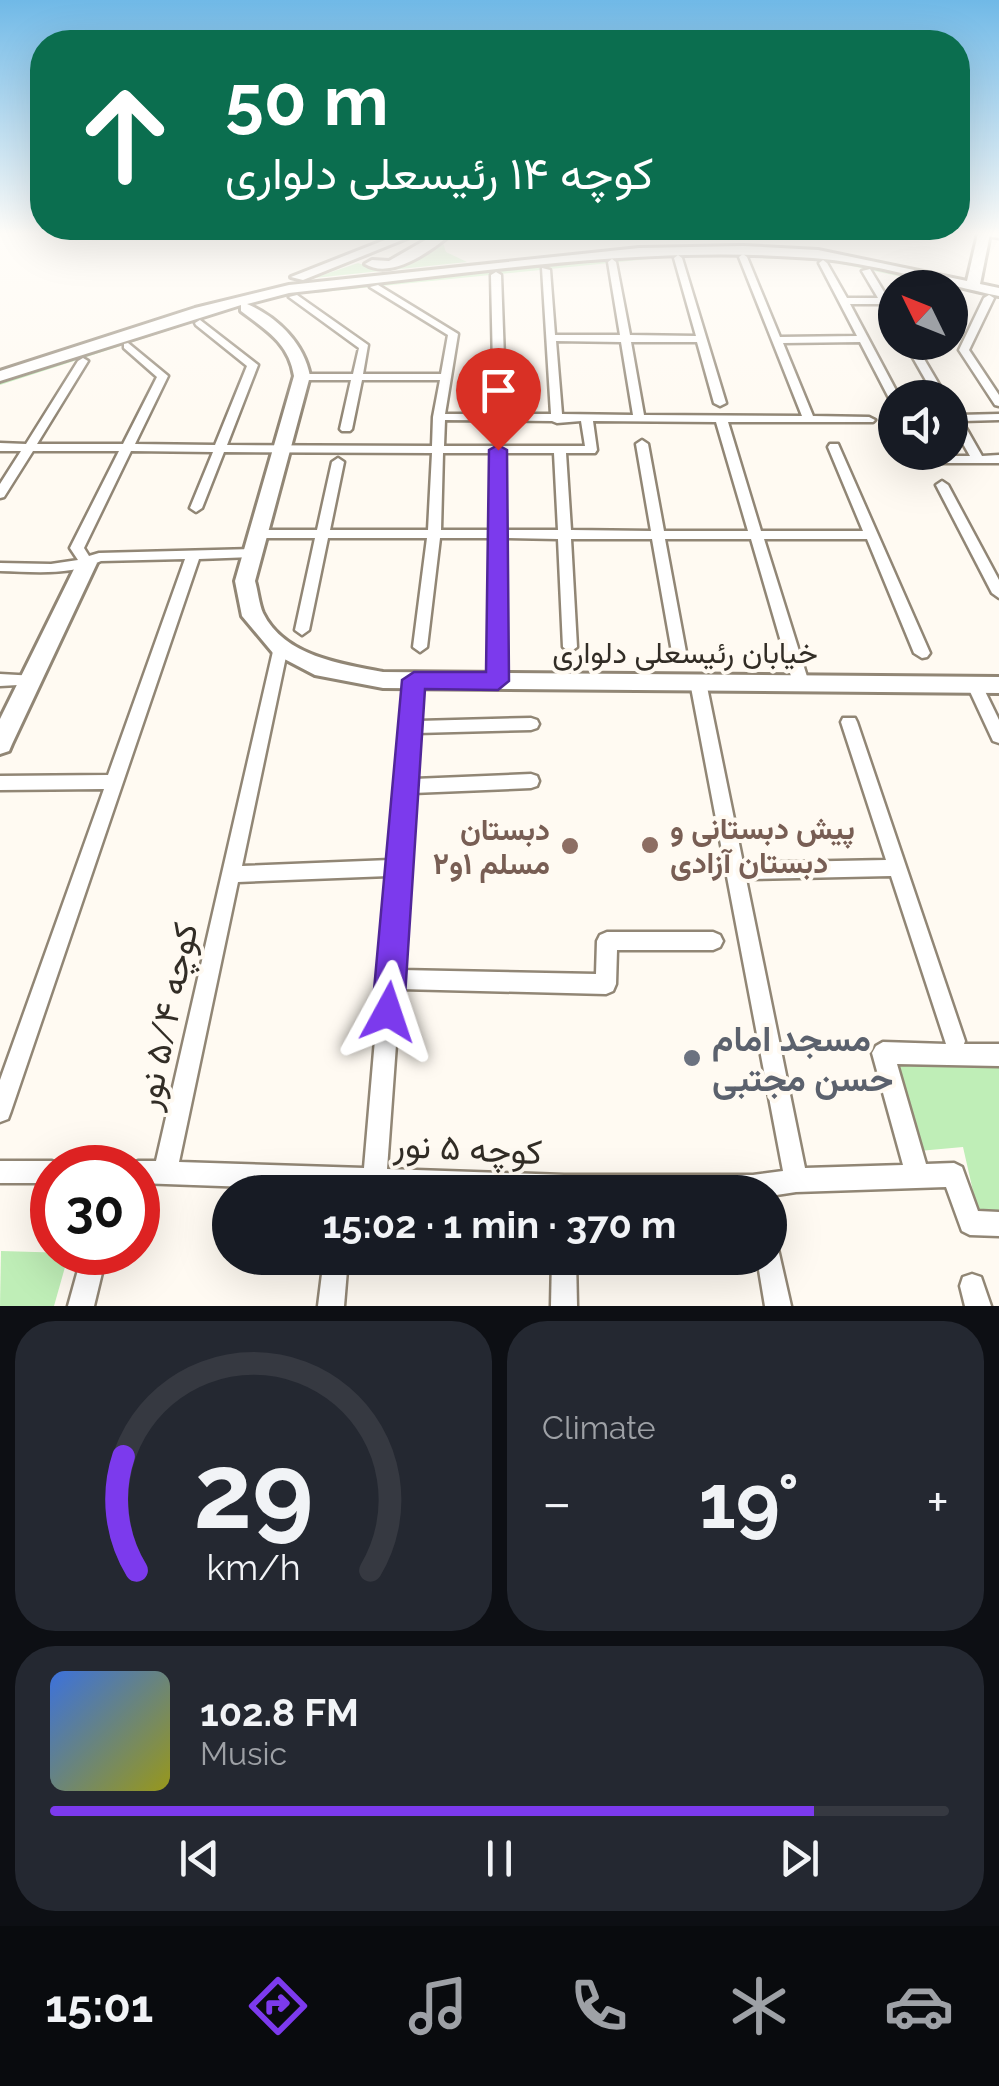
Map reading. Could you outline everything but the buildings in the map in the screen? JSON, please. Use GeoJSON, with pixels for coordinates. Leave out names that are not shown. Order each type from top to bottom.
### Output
{"type":"FeatureCollection","features":[{"type":"Feature","properties":{"kind":"main road"},"geometry":{"type":"LineString","coordinates":[[0,388],[128,346],[256,295]]}},
{"type":"Feature","properties":{"kind":"main road"},"geometry":{"type":"LineString","coordinates":[[0,376],[279,295]]}},
{"type":"Feature","properties":{"kind":"main road"},"geometry":{"type":"LineString","coordinates":[[200,317],[311,295]]}},
{"type":"Feature","properties":{"kind":"main road"},"geometry":{"type":"LineString","coordinates":[[246,308],[294,345],[301,356],[302,378]]}},
{"type":"Feature","properties":{"kind":"main road","name":"خیابان رئیسعلی دلواری"},"geometry":{"type":"LineString","coordinates":[[302,378],[245,580],[253,616],[281,647],[323,669],[383,680],[999,685]]}},
{"type":"Feature","properties":{"kind":"main road"},"geometry":{"type":"LineString","coordinates":[[0,744],[87,564]]}},
{"type":"Feature","properties":{"kind":"street"},"geometry":{"type":"LineString","coordinates":[[388,295],[453,334],[439,417],[434,534],[420,647]]}},
{"type":"Feature","properties":{"kind":"street"},"geometry":{"type":"LineString","coordinates":[[497,295],[500,418]]}},
{"type":"Feature","properties":{"kind":"street"},"geometry":{"type":"LineString","coordinates":[[548,295],[557,420]]}},
{"type":"Feature","properties":{"kind":"street"},"geometry":{"type":"LineString","coordinates":[[618,295],[639,420]]}},
{"type":"Feature","properties":{"kind":"street"},"geometry":{"type":"LineString","coordinates":[[689,295],[720,403]]}},
{"type":"Feature","properties":{"kind":"street"},"geometry":{"type":"LineString","coordinates":[[758,295],[809,420]]}},
{"type":"Feature","properties":{"kind":"street"},"geometry":{"type":"LineString","coordinates":[[841,295],[886,380]]}},
{"type":"Feature","properties":{"kind":"street"},"geometry":{"type":"LineString","coordinates":[[294,297],[364,347],[346,429]]}},
{"type":"Feature","properties":{"kind":"street"},"geometry":{"type":"LineString","coordinates":[[996,297],[964,350],[999,403]]}},
{"type":"Feature","properties":{"kind":"street"},"geometry":{"type":"LineString","coordinates":[[844,301],[878,301]]}},
{"type":"Feature","properties":{"kind":"street"},"geometry":{"type":"LineString","coordinates":[[196,508],[253,365],[200,317]]}},
{"type":"Feature","properties":{"kind":"street"},"geometry":{"type":"LineString","coordinates":[[550,338],[701,338]]}},
{"type":"Feature","properties":{"kind":"street"},"geometry":{"type":"LineString","coordinates":[[776,340],[864,339]]}},
{"type":"Feature","properties":{"kind":"street"},"geometry":{"type":"LineString","coordinates":[[87,564],[77,548],[163,376],[128,346]]}},
{"type":"Feature","properties":{"kind":"street"},"geometry":{"type":"LineString","coordinates":[[0,494],[83,361]]}},
{"type":"Feature","properties":{"kind":"street"},"geometry":{"type":"LineString","coordinates":[[302,378],[446,377]]}},
{"type":"Feature","properties":{"kind":"street"},"geometry":{"type":"LineString","coordinates":[[968,415],[999,416]]}},
{"type":"Feature","properties":{"kind":"street"},"geometry":{"type":"LineString","coordinates":[[439,417],[869,420]]}},
{"type":"Feature","properties":{"kind":"street"},"geometry":{"type":"LineString","coordinates":[[0,448],[590,450],[586,420]]}},
{"type":"Feature","properties":{"kind":"street"},"geometry":{"type":"LineString","coordinates":[[721,420],[801,683]]}},
{"type":"Feature","properties":{"kind":"street"},"geometry":{"type":"LineString","coordinates":[[968,442],[978,459]]}},
{"type":"Feature","properties":{"kind":"street"},"geometry":{"type":"LineString","coordinates":[[642,444],[680,652]]}},
{"type":"Feature","properties":{"kind":"street"},"geometry":{"type":"LineString","coordinates":[[834,447],[922,653]]}},
{"type":"Feature","properties":{"kind":"street"},"geometry":{"type":"LineString","coordinates":[[498,450],[498,681]]}},
{"type":"Feature","properties":{"kind":"street"},"geometry":{"type":"LineString","coordinates":[[560,450],[570,646]]}},
{"type":"Feature","properties":{"kind":"street"},"geometry":{"type":"LineString","coordinates":[[968,459],[999,459]]}},
{"type":"Feature","properties":{"kind":"street"},"geometry":{"type":"LineString","coordinates":[[302,630],[338,462]]}},
{"type":"Feature","properties":{"kind":"street"},"geometry":{"type":"LineString","coordinates":[[942,486],[999,593]]}},
{"type":"Feature","properties":{"kind":"street"},"geometry":{"type":"LineString","coordinates":[[0,568],[87,564],[98,556],[194,554],[322,534],[871,534]]}},
{"type":"Feature","properties":{"kind":"street"},"geometry":{"type":"LineString","coordinates":[[0,1111],[194,554]]}},
{"type":"Feature","properties":{"kind":"street"},"geometry":{"type":"LineString","coordinates":[[982,560],[999,560]]}},
{"type":"Feature","properties":{"kind":"street","name":"کوچه ۵/۴ نور"},"geometry":{"type":"LineString","coordinates":[[165,1172],[281,647]]}},
{"type":"Feature","properties":{"kind":"street"},"geometry":{"type":"LineString","coordinates":[[0,680],[31,680]]}},
{"type":"Feature","properties":{"kind":"street"},"geometry":{"type":"LineString","coordinates":[[375,1175],[414,680]]}},
{"type":"Feature","properties":{"kind":"street"},"geometry":{"type":"LineString","coordinates":[[698,682],[796,1180]]}},
{"type":"Feature","properties":{"kind":"street"},"geometry":{"type":"LineString","coordinates":[[975,684],[999,737]]}},
{"type":"Feature","properties":{"kind":"street"},"geometry":{"type":"LineString","coordinates":[[848,722],[955,1041]]}},
{"type":"Feature","properties":{"kind":"street"},"geometry":{"type":"LineString","coordinates":[[410,728],[531,724]]}},
{"type":"Feature","properties":{"kind":"street"},"geometry":{"type":"LineString","coordinates":[[405,786],[531,781]]}},
{"type":"Feature","properties":{"kind":"street"},"geometry":{"type":"LineString","coordinates":[[0,783],[115,782]]}},
{"type":"Feature","properties":{"kind":"street"},"geometry":{"type":"LineString","coordinates":[[231,874],[399,868]]}},
{"type":"Feature","properties":{"kind":"street"},"geometry":{"type":"LineString","coordinates":[[736,871],[897,868]]}},
{"type":"Feature","properties":{"kind":"street"},"geometry":{"type":"LineString","coordinates":[[391,978],[606,984],[606,941],[713,941]]}},
{"type":"Feature","properties":{"kind":"street"},"geometry":{"type":"LineString","coordinates":[[918,1176],[883,1053],[999,1054]]}},
{"type":"Feature","properties":{"kind":"street"},"geometry":{"type":"LineString","coordinates":[[0,1172],[30,1172]]}},
{"type":"Feature","properties":{"kind":"street","name":"کوچه ۵ نور"},"geometry":{"type":"LineString","coordinates":[[160,1172],[212,1176]]}},
{"type":"Feature","properties":{"kind":"street","name":"کوچه ۵ نور"},"geometry":{"type":"LineString","coordinates":[[787,1181],[954,1176],[970,1224],[999,1224]]}},
{"type":"Feature","properties":{"kind":"street"},"geometry":{"type":"LineString","coordinates":[[81,1306],[89,1275]]}},
{"type":"Feature","properties":{"kind":"street"},"geometry":{"type":"LineString","coordinates":[[330,1306],[334,1275]]}},
{"type":"Feature","properties":{"kind":"street"},"geometry":{"type":"LineString","coordinates":[[564,1275],[564,1306]]}},
{"type":"Feature","properties":{"kind":"street"},"geometry":{"type":"LineString","coordinates":[[773,1275],[778,1306]]}},
{"type":"Feature","properties":{"kind":"green space"},"geometry":{"type":"Polygon","coordinates":[[[278,295],[294,295],[244,306],[0,385],[0,380],[278,295]]]}},
{"type":"Feature","properties":{"kind":"green space"},"geometry":{"type":"Polygon","coordinates":[[[895,1065],[999,1065],[999,1214],[978,1213],[963,1147],[919,1151],[895,1065]]]}},
{"type":"Feature","properties":{"kind":"green space"},"geometry":{"type":"Polygon","coordinates":[[[1,1251],[30,1252],[30,1275],[63,1275],[54,1306],[0,1306],[1,1251]]]}},
{"type":"Feature","properties":{"kind":"place","name":"پیش دبستانی و دبستان آزادی"},"geometry":{"type":"Point","coordinates":[650,845]}},
{"type":"Feature","properties":{"kind":"place","name":"دبستان مسلم ۱و۲"},"geometry":{"type":"Point","coordinates":[570,846]}},
{"type":"Feature","properties":{"kind":"place","name":"مسجد امام حسن مجتبی"},"geometry":{"type":"Point","coordinates":[692,1058]}},
{"type":"Feature","properties":{"kind":"route"},"geometry":{"type":"LineString","coordinates":[[388,1012],[414,680],[498,681],[498,450]]}}]}
